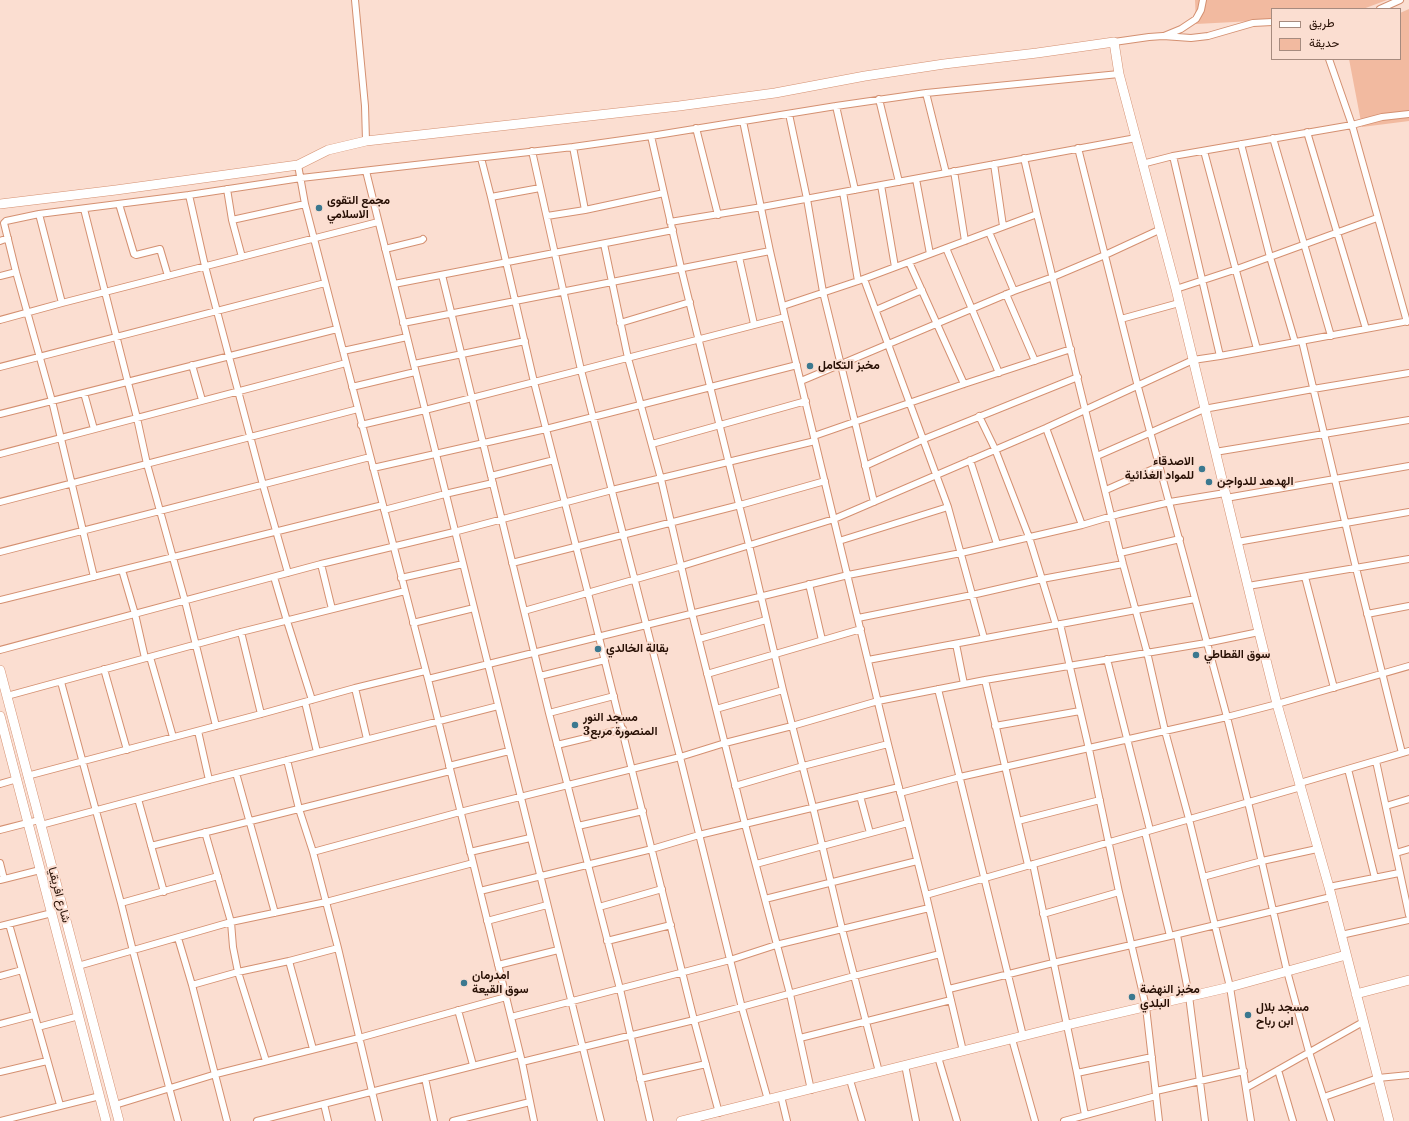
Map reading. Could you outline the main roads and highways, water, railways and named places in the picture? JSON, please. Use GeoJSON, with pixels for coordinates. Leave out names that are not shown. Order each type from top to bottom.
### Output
{"type":"FeatureCollection","features":[{"type":"Feature","properties":{"kind":"place","name":"مجمع التقوى الاسلامي"},"geometry":{"type":"Point","coordinates":[319,208]}},
{"type":"Feature","properties":{"kind":"place","name":"مخبز التكامل"},"geometry":{"type":"Point","coordinates":[810,366]}},
{"type":"Feature","properties":{"kind":"place","name":"الاصدقاء للمواد الغذائية"},"geometry":{"type":"Point","coordinates":[1202,469]}},
{"type":"Feature","properties":{"kind":"place","name":"الهدهد للدواجن"},"geometry":{"type":"Point","coordinates":[1209,482]}},
{"type":"Feature","properties":{"kind":"place","name":"بقالة الخالدي"},"geometry":{"type":"Point","coordinates":[598,649]}},
{"type":"Feature","properties":{"kind":"place","name":"سوق القطاطي"},"geometry":{"type":"Point","coordinates":[1196,655]}},
{"type":"Feature","properties":{"kind":"place","name":"مسجد النور المنصورة مربع3"},"geometry":{"type":"Point","coordinates":[575,725]}},
{"type":"Feature","properties":{"kind":"place","name":"امدرمان سوق القيعة"},"geometry":{"type":"Point","coordinates":[464,983]}},
{"type":"Feature","properties":{"kind":"place","name":"مخبز النهضة البلدي"},"geometry":{"type":"Point","coordinates":[1132,997]}},
{"type":"Feature","properties":{"kind":"place","name":"مسجد بلال ابن رباح"},"geometry":{"type":"Point","coordinates":[1248,1015]}}]}
